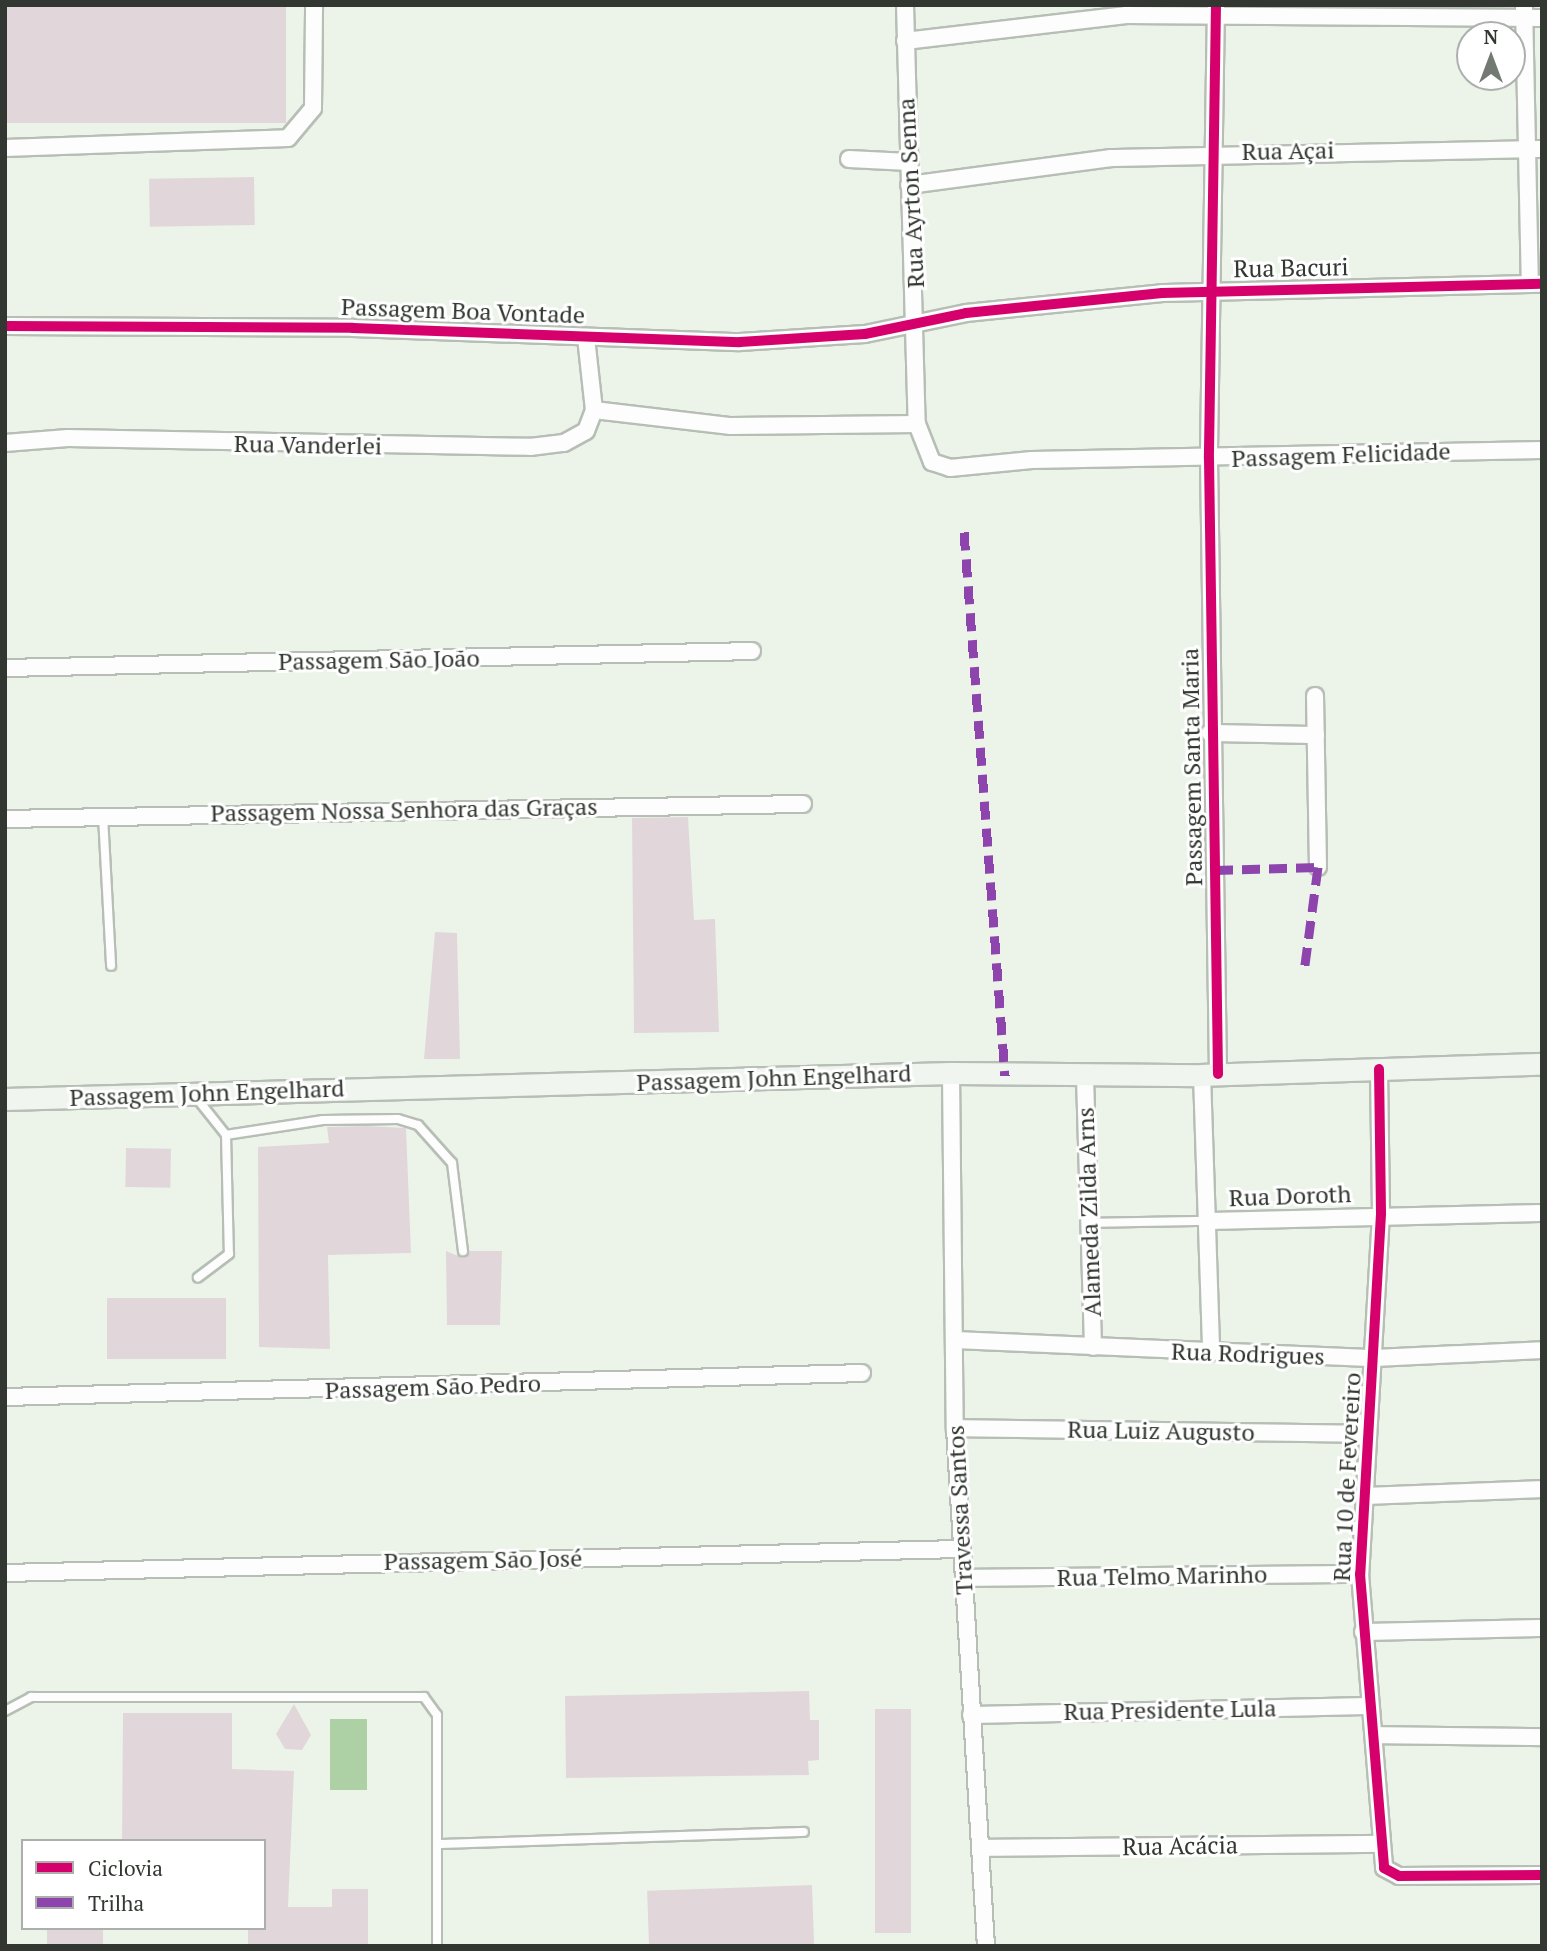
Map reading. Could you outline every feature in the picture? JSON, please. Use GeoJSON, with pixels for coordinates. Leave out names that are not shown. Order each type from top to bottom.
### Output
{"type":"FeatureCollection","features":[{"type":"Feature","properties":{"kind":"main road","name":"Passagem John Engelhard"},"geometry":{"type":"LineString","coordinates":[[5,1099],[951,1073],[1085,1077],[1542,1064]]}},
{"type":"Feature","properties":{"kind":"street"},"geometry":{"type":"LineString","coordinates":[[5,148],[288,138],[313,108],[314,5]]}},
{"type":"Feature","properties":{"kind":"street","name":"Rua Ayrton Senna"},"geometry":{"type":"LineString","coordinates":[[905,5],[908,162],[917,324],[917,424],[932,462]]}},
{"type":"Feature","properties":{"kind":"street"},"geometry":{"type":"LineString","coordinates":[[905,41],[1126,15],[1216,10],[1524,12],[1542,18]]}},
{"type":"Feature","properties":{"kind":"street","name":"Passagem Santa Maria"},"geometry":{"type":"LineString","coordinates":[[1211,1353],[1208,1221],[1209,459],[1216,10]]}},
{"type":"Feature","properties":{"kind":"street"},"geometry":{"type":"LineString","coordinates":[[1524,12],[1535,149],[1536,284]]}},
{"type":"Feature","properties":{"kind":"street","name":"Rua Açai"},"geometry":{"type":"LineString","coordinates":[[909,185],[1111,158],[1212,152],[1535,149]]}},
{"type":"Feature","properties":{"kind":"street"},"geometry":{"type":"LineString","coordinates":[[849,159],[908,162]]}},
{"type":"Feature","properties":{"kind":"street","name":"Rua Bacuri"},"geometry":{"type":"LineString","coordinates":[[917,324],[966,313],[1211,291],[1536,284]]}},
{"type":"Feature","properties":{"kind":"street","name":"Passagem Boa Vontade"},"geometry":{"type":"LineString","coordinates":[[5,326],[740,342],[865,334],[917,324]]}},
{"type":"Feature","properties":{"kind":"street"},"geometry":{"type":"LineString","coordinates":[[586,337],[594,410],[731,426],[917,424]]}},
{"type":"Feature","properties":{"kind":"street","name":"Rua Vanderlei"},"geometry":{"type":"LineString","coordinates":[[5,443],[68,438],[530,447],[564,443],[586,431],[594,410]]}},
{"type":"Feature","properties":{"kind":"street","name":"Passagem Felicidade"},"geometry":{"type":"LineString","coordinates":[[932,462],[950,468],[1032,460],[1209,459],[1542,450]]}},
{"type":"Feature","properties":{"kind":"street","name":"Passagem São João"},"geometry":{"type":"LineString","coordinates":[[5,668],[752,651]]}},
{"type":"Feature","properties":{"kind":"street"},"geometry":{"type":"LineString","coordinates":[[1315,696],[1318,867]]}},
{"type":"Feature","properties":{"kind":"street"},"geometry":{"type":"LineString","coordinates":[[1210,733],[1316,735]]}},
{"type":"Feature","properties":{"kind":"street","name":"Passagem Nossa Senhora das Graças"},"geometry":{"type":"LineString","coordinates":[[5,819],[803,804]]}},
{"type":"Feature","properties":{"kind":"street","name":"Rua 10 de Fevereiro"},"geometry":{"type":"LineString","coordinates":[[1379,1069],[1381,1214],[1367,1496],[1360,1574],[1384,1868],[1399,1876],[1542,1875]]}},
{"type":"Feature","properties":{"kind":"street","name":"Travessa Santos"},"geometry":{"type":"LineString","coordinates":[[951,1073],[955,1428],[986,1946]]}},
{"type":"Feature","properties":{"kind":"street","name":"Alameda Zilda Arns"},"geometry":{"type":"LineString","coordinates":[[1085,1077],[1087,1223],[1093,1347]]}},
{"type":"Feature","properties":{"kind":"street","name":"Rua Doroth"},"geometry":{"type":"LineString","coordinates":[[1208,1221],[1381,1214],[1542,1213]]}},
{"type":"Feature","properties":{"kind":"street","name":"Rua Rodrigues"},"geometry":{"type":"LineString","coordinates":[[955,1340],[1375,1358],[1542,1350]]}},
{"type":"Feature","properties":{"kind":"street","name":"Passagem São Pedro"},"geometry":{"type":"LineString","coordinates":[[5,1397],[862,1373]]}},
{"type":"Feature","properties":{"kind":"street","name":"Rua Luiz Augusto"},"geometry":{"type":"LineString","coordinates":[[955,1428],[1368,1434]]}},
{"type":"Feature","properties":{"kind":"street"},"geometry":{"type":"LineString","coordinates":[[1367,1496],[1542,1489]]}},
{"type":"Feature","properties":{"kind":"street","name":"Passagem São José"},"geometry":{"type":"LineString","coordinates":[[5,1573],[961,1549]]}},
{"type":"Feature","properties":{"kind":"street","name":"Rua Telmo Marinho"},"geometry":{"type":"LineString","coordinates":[[964,1578],[1360,1574]]}},
{"type":"Feature","properties":{"kind":"street"},"geometry":{"type":"LineString","coordinates":[[1363,1632],[1542,1628]]}},
{"type":"Feature","properties":{"kind":"street","name":"Rua Presidente Lula"},"geometry":{"type":"LineString","coordinates":[[971,1715],[1369,1706]]}},
{"type":"Feature","properties":{"kind":"street"},"geometry":{"type":"LineString","coordinates":[[1374,1735],[1542,1737]]}},
{"type":"Feature","properties":{"kind":"street","name":"Rua Acácia"},"geometry":{"type":"LineString","coordinates":[[980,1848],[1380,1844]]}},
{"type":"Feature","properties":{"kind":"lane"},"geometry":{"type":"LineString","coordinates":[[103,816],[111,966]]}},
{"type":"Feature","properties":{"kind":"lane"},"geometry":{"type":"LineString","coordinates":[[193,1094],[226,1135],[229,1254],[198,1277]]}},
{"type":"Feature","properties":{"kind":"lane"},"geometry":{"type":"LineString","coordinates":[[226,1135],[323,1120],[398,1119],[418,1125],[452,1163],[463,1251]]}},
{"type":"Feature","properties":{"kind":"lane"},"geometry":{"type":"LineString","coordinates":[[1087,1223],[1208,1221]]}},
{"type":"Feature","properties":{"kind":"lane"},"geometry":{"type":"LineString","coordinates":[[5,1710],[31,1696],[424,1696],[437,1715],[437,1946]]}},
{"type":"Feature","properties":{"kind":"lane"},"geometry":{"type":"LineString","coordinates":[[438,1844],[804,1832]]}},
{"type":"Feature","properties":{"kind":"shaded area"},"geometry":{"type":"Polygon","coordinates":[[[330,1719],[367,1719],[367,1790],[330,1790],[330,1719]]]}},
{"type":"Feature","properties":{"kind":"building"},"geometry":{"type":"Polygon","coordinates":[[[5,5],[286,5],[286,123],[5,123],[5,5]]]}},
{"type":"Feature","properties":{"kind":"building"},"geometry":{"type":"Polygon","coordinates":[[[254,177],[255,225],[150,227],[149,179],[254,177]]]}},
{"type":"Feature","properties":{"kind":"building"},"geometry":{"type":"Polygon","coordinates":[[[688,817],[694,920],[715,919],[719,1032],[634,1033],[632,818],[688,817]]]}},
{"type":"Feature","properties":{"kind":"building"},"geometry":{"type":"Polygon","coordinates":[[[435,932],[457,933],[460,1059],[424,1059],[435,932]]]}},
{"type":"Feature","properties":{"kind":"building"},"geometry":{"type":"Polygon","coordinates":[[[327,1127],[406,1128],[411,1253],[328,1255],[330,1349],[259,1347],[258,1147],[329,1143],[327,1127]]]}},
{"type":"Feature","properties":{"kind":"building"},"geometry":{"type":"Polygon","coordinates":[[[126,1148],[171,1149],[170,1188],[125,1187],[126,1148]]]}},
{"type":"Feature","properties":{"kind":"building"},"geometry":{"type":"Polygon","coordinates":[[[446,1251],[463,1258],[469,1251],[502,1251],[500,1325],[447,1325],[446,1251]]]}},
{"type":"Feature","properties":{"kind":"building"},"geometry":{"type":"Polygon","coordinates":[[[107,1298],[226,1298],[226,1359],[107,1359],[107,1298]]]}},
{"type":"Feature","properties":{"kind":"building"},"geometry":{"type":"Polygon","coordinates":[[[809,1691],[810,1720],[819,1720],[819,1760],[808,1761],[809,1775],[566,1778],[565,1696],[809,1691]]]}},
{"type":"Feature","properties":{"kind":"building"},"geometry":{"type":"Polygon","coordinates":[[[294,1704],[311,1735],[302,1750],[285,1749],[276,1734],[294,1704]]]}},
{"type":"Feature","properties":{"kind":"building"},"geometry":{"type":"Polygon","coordinates":[[[875,1709],[911,1709],[911,1933],[875,1933],[875,1709]]]}},
{"type":"Feature","properties":{"kind":"building"},"geometry":{"type":"Polygon","coordinates":[[[123,1713],[232,1713],[232,1769],[294,1771],[288,1907],[332,1907],[332,1889],[368,1889],[368,1946],[248,1946],[248,1930],[266,1930],[266,1839],[122,1839],[123,1713]]]}},
{"type":"Feature","properties":{"kind":"building"},"geometry":{"type":"Polygon","coordinates":[[[812,1885],[814,1946],[649,1946],[647,1891],[812,1885]]]}},
{"type":"Feature","properties":{"kind":"building"},"geometry":{"type":"Polygon","coordinates":[[[47,1930],[103,1930],[103,1946],[47,1946],[47,1930]]]}},
{"type":"Feature","properties":{"kind":"marked path"},"geometry":{"type":"LineString","coordinates":[[964,532],[1005,1075]]}},
{"type":"Feature","properties":{"kind":"marked path"},"geometry":{"type":"LineString","coordinates":[[1215,870],[1318,867],[1304,972]]}},
{"type":"Feature","properties":{"kind":"cycle path"},"geometry":{"type":"LineString","coordinates":[[1216,5],[1209,459],[1218,1074]]}},
{"type":"Feature","properties":{"kind":"cycle path"},"geometry":{"type":"LineString","coordinates":[[5,326],[353,328],[740,342],[865,334],[966,313],[1162,293],[1542,284]]}},
{"type":"Feature","properties":{"kind":"cycle path"},"geometry":{"type":"LineString","coordinates":[[1379,1069],[1381,1214],[1360,1574],[1384,1868],[1399,1876],[1542,1875]]}}]}
